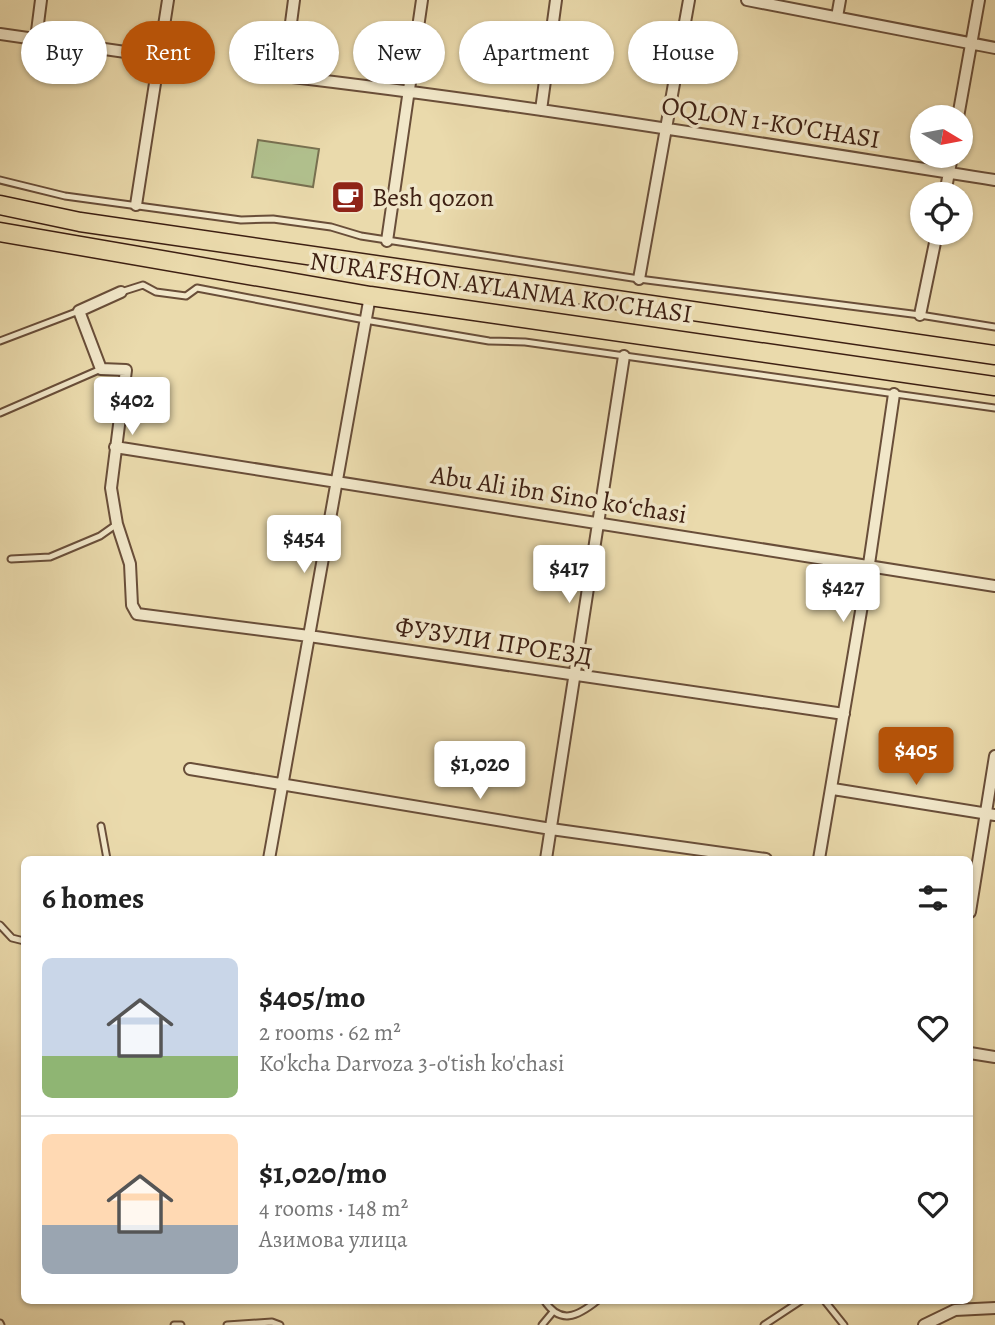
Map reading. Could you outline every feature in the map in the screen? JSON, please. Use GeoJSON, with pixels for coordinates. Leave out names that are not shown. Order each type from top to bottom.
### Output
{"type":"FeatureCollection","features":[{"type":"Feature","properties":{"kind":"main road","name":"NURAFSHON AYLANMA KO'CHASI"},"geometry":{"type":"LineString","coordinates":[[0,205],[80,222],[995,355]]}},
{"type":"Feature","properties":{"kind":"main road","name":"NURAFSHON AYLANMA KO'CHASI"},"geometry":{"type":"LineString","coordinates":[[0,232],[370,296],[995,386]]}},
{"type":"Feature","properties":{"kind":"street"},"geometry":{"type":"LineString","coordinates":[[38,21],[41,0]]}},
{"type":"Feature","properties":{"kind":"street"},"geometry":{"type":"LineString","coordinates":[[165,21],[168,0]]}},
{"type":"Feature","properties":{"kind":"street","name":"OQLON 1-KO'CHASI"},"geometry":{"type":"LineString","coordinates":[[294,0],[284,76],[667,128],[995,180]]}},
{"type":"Feature","properties":{"kind":"street"},"geometry":{"type":"LineString","coordinates":[[387,241],[422,0]]}},
{"type":"Feature","properties":{"kind":"street"},"geometry":{"type":"LineString","coordinates":[[541,110],[556,0]]}},
{"type":"Feature","properties":{"kind":"street"},"geometry":{"type":"LineString","coordinates":[[639,279],[689,0]]}},
{"type":"Feature","properties":{"kind":"street"},"geometry":{"type":"LineString","coordinates":[[747,0],[995,48]]}},
{"type":"Feature","properties":{"kind":"street"},"geometry":{"type":"LineString","coordinates":[[837,17],[840,0]]}},
{"type":"Feature","properties":{"kind":"street"},"geometry":{"type":"LineString","coordinates":[[960,105],[979,0]]}},
{"type":"Feature","properties":{"kind":"street"},"geometry":{"type":"LineString","coordinates":[[0,34],[21,37]]}},
{"type":"Feature","properties":{"kind":"street"},"geometry":{"type":"LineString","coordinates":[[136,205],[156,84]]}},
{"type":"Feature","properties":{"kind":"street"},"geometry":{"type":"LineString","coordinates":[[947,182],[950,168]]}},
{"type":"Feature","properties":{"kind":"street"},"geometry":{"type":"LineString","coordinates":[[920,315],[935,245]]}},
{"type":"Feature","properties":{"kind":"street"},"geometry":{"type":"LineString","coordinates":[[117,524],[111,488],[126,370],[101,369],[79,311],[121,292]]}},
{"type":"Feature","properties":{"kind":"street"},"geometry":{"type":"LineString","coordinates":[[270,856],[370,296]]}},
{"type":"Feature","properties":{"kind":"street"},"geometry":{"type":"LineString","coordinates":[[546,856],[624,356]]}},
{"type":"Feature","properties":{"kind":"street"},"geometry":{"type":"LineString","coordinates":[[821,856],[894,394]]}},
{"type":"Feature","properties":{"kind":"street","name":"Abu Ali ibn Sino koʻchasi"},"geometry":{"type":"LineString","coordinates":[[115,447],[995,586]]}},
{"type":"Feature","properties":{"kind":"street","name":"ФУЗУЛИ ПРОЕЗД"},"geometry":{"type":"LineString","coordinates":[[117,524],[130,564],[132,605],[136,614],[309,636],[844,714]]}},
{"type":"Feature","properties":{"kind":"street"},"geometry":{"type":"LineString","coordinates":[[973,897],[990,815],[995,756]]}},
{"type":"Feature","properties":{"kind":"street"},"geometry":{"type":"LineString","coordinates":[[190,769],[551,829],[744,856]]}},
{"type":"Feature","properties":{"kind":"street"},"geometry":{"type":"LineString","coordinates":[[833,789],[990,815]]}},
{"type":"Feature","properties":{"kind":"street"},"geometry":{"type":"LineString","coordinates":[[973,1054],[995,1058]]}},
{"type":"Feature","properties":{"kind":"street"},"geometry":{"type":"LineString","coordinates":[[924,1325],[956,1310],[995,1308]]}},
{"type":"Feature","properties":{"kind":"lane"},"geometry":{"type":"LineString","coordinates":[[0,180],[65,196],[241,220],[273,219],[331,227],[387,241],[639,279],[995,327]]}},
{"type":"Feature","properties":{"kind":"lane"},"geometry":{"type":"LineString","coordinates":[[121,292],[144,285],[156,292],[186,296],[197,288],[489,341],[526,342],[995,408]]}},
{"type":"Feature","properties":{"kind":"lane"},"geometry":{"type":"LineString","coordinates":[[0,341],[79,311]]}},
{"type":"Feature","properties":{"kind":"lane"},"geometry":{"type":"LineString","coordinates":[[0,413],[101,369]]}},
{"type":"Feature","properties":{"kind":"lane"},"geometry":{"type":"LineString","coordinates":[[11,559],[50,557],[100,536],[117,524]]}},
{"type":"Feature","properties":{"kind":"lane"},"geometry":{"type":"LineString","coordinates":[[101,826],[106,856]]}},
{"type":"Feature","properties":{"kind":"lane"},"geometry":{"type":"LineString","coordinates":[[0,925],[12,938],[21,940]]}},
{"type":"Feature","properties":{"kind":"lane"},"geometry":{"type":"LineString","coordinates":[[547,1304],[552,1312],[564,1318],[576,1315],[591,1304]]}},
{"type":"Feature","properties":{"kind":"lane"},"geometry":{"type":"LineString","coordinates":[[764,1325],[796,1304]]}},
{"type":"Feature","properties":{"kind":"lane"},"geometry":{"type":"LineString","coordinates":[[827,1304],[844,1325]]}},
{"type":"Feature","properties":{"kind":"lane"},"geometry":{"type":"LineString","coordinates":[[542,1325],[552,1312]]}},
{"type":"Feature","properties":{"kind":"lane"},"geometry":{"type":"LineString","coordinates":[[227,1325],[272,1322],[281,1325]]}},
{"type":"Feature","properties":{"kind":"lane"},"geometry":{"type":"LineString","coordinates":[[174,1325],[181,1325]]}},
{"type":"Feature","properties":{"kind":"green space"},"geometry":{"type":"Polygon","coordinates":[[[258,140],[319,149],[313,187],[252,177],[258,140]]]}},
{"type":"Feature","properties":{"kind":"place","name":"Besh qozon"},"geometry":{"type":"Point","coordinates":[348,197]}}]}
